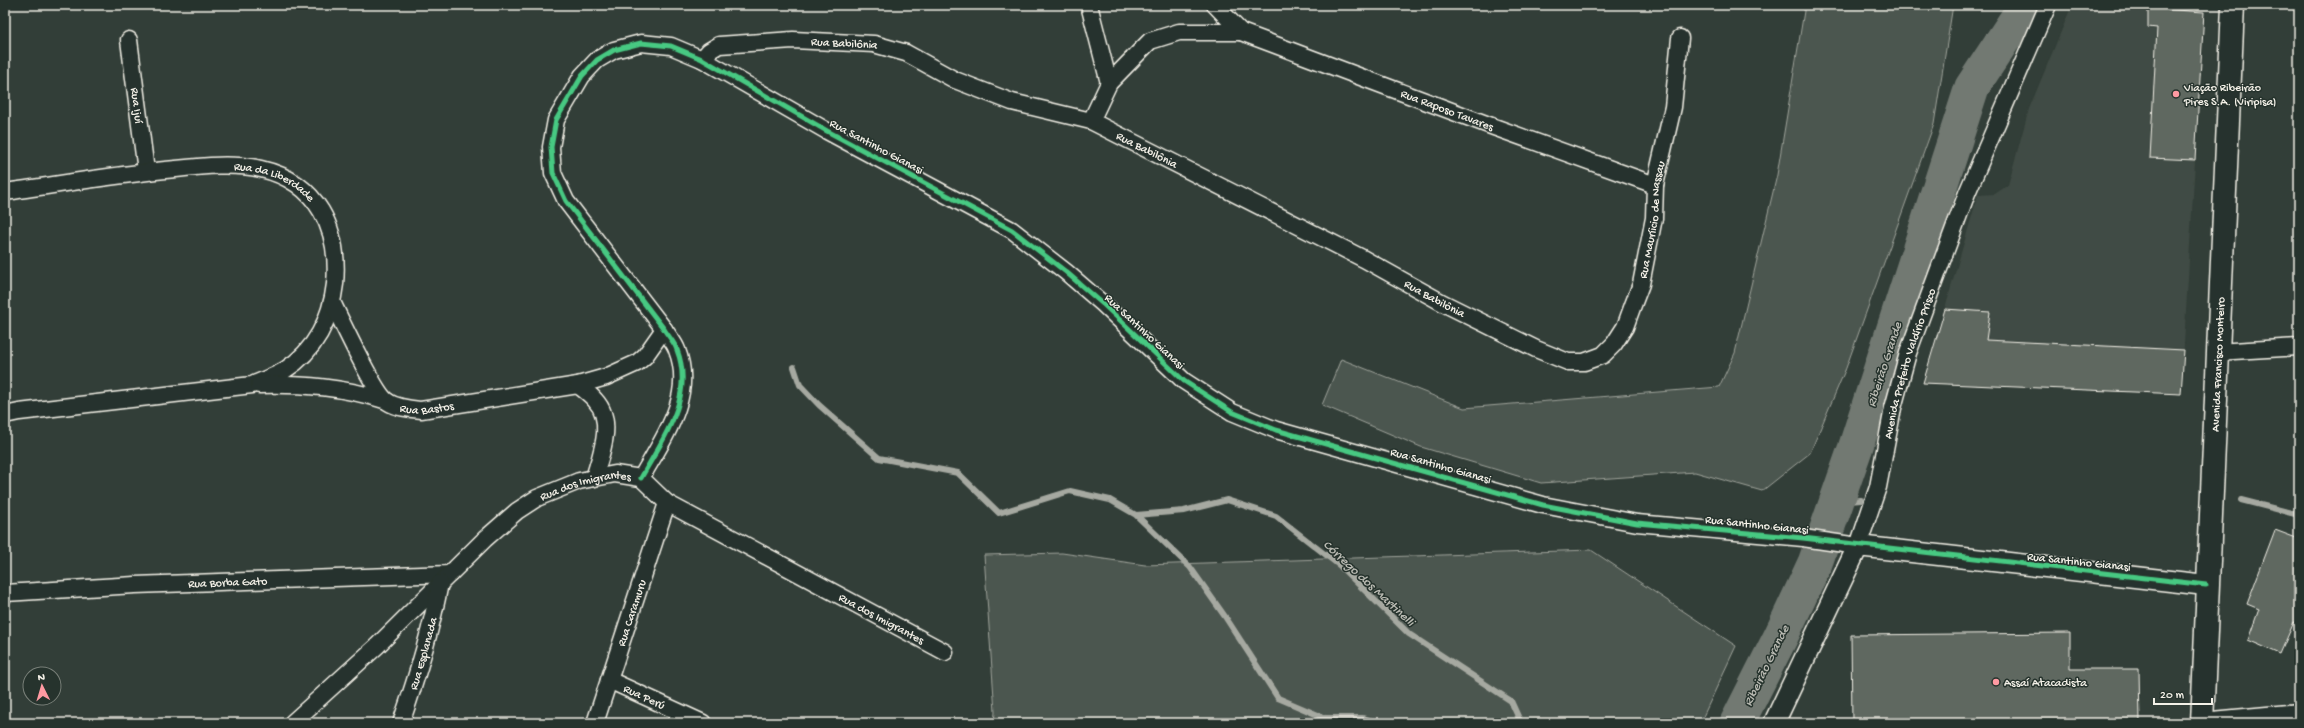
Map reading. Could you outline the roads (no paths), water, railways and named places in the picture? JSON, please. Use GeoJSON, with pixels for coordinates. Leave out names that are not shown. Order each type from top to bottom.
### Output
{"type":"FeatureCollection","features":[{"type":"Feature","properties":{"kind":"main road","name":"Avenida Francisco Monteiro"},"geometry":{"type":"LineString","coordinates":[[2202,723],[2206,585],[2216,352],[2233,5]]}},
{"type":"Feature","properties":{"kind":"street"},"geometry":{"type":"LineString","coordinates":[[1089,5],[1109,83]]}},
{"type":"Feature","properties":{"kind":"street","name":"Rua Raposo Tavares"},"geometry":{"type":"LineString","coordinates":[[1215,5],[1241,32]]}},
{"type":"Feature","properties":{"kind":"street","name":"Avenida Prefeito Valdírio Prisco"},"geometry":{"type":"LineString","coordinates":[[1774,723],[1851,545],[1878,487],[1894,408],[1908,353],[1967,193],[2048,5]]}},
{"type":"Feature","properties":{"kind":"street","name":"Rua Raposo Tavares"},"geometry":{"type":"LineString","coordinates":[[1091,121],[1109,83],[1150,41],[1179,32],[1241,32],[1494,128],[1655,185]]}},
{"type":"Feature","properties":{"kind":"street","name":"Rua Mauríicio de Nassau"},"geometry":{"type":"LineString","coordinates":[[1568,362],[1584,362],[1603,355],[1614,344],[1625,327],[1641,284],[1654,218],[1655,185],[1673,107],[1680,38]]}},
{"type":"Feature","properties":{"kind":"street","name":"Rua Ijuí"},"geometry":{"type":"LineString","coordinates":[[129,40],[146,171]]}},
{"type":"Feature","properties":{"kind":"street","name":"Rua Babilônia"},"geometry":{"type":"LineString","coordinates":[[702,59],[709,51],[719,45],[793,40],[874,44],[906,52],[955,80],[1012,102],[1091,121],[1293,223],[1450,306],[1536,349],[1568,362]]}},
{"type":"Feature","properties":{"kind":"street","name":"Rua Santinho Gianasi"},"geometry":{"type":"LineString","coordinates":[[641,478],[668,431],[677,411],[684,385],[682,366],[677,348],[664,329],[566,201],[553,173],[551,147],[556,120],[568,96],[597,60],[614,50],[641,43],[671,46],[702,59],[826,130],[1012,230],[1066,272],[1103,304],[1184,381],[1232,412],[1276,430],[1543,505],[1637,522],[1803,538],[1851,545],[2206,585]]}},
{"type":"Feature","properties":{"kind":"street","name":"Rua da Liberdade"},"geometry":{"type":"LineString","coordinates":[[5,192],[146,171],[227,166],[261,169],[288,180],[306,192],[326,218],[334,241],[336,269],[333,304],[321,332],[303,356],[284,370],[252,385]]}},
{"type":"Feature","properties":{"kind":"street","name":"Rua Bastos"},"geometry":{"type":"LineString","coordinates":[[333,304],[370,376],[387,401],[406,408],[434,410],[578,385],[606,377],[637,363],[654,346],[664,329]]}},
{"type":"Feature","properties":{"kind":"street"},"geometry":{"type":"LineString","coordinates":[[2216,352],[2299,347]]}},
{"type":"Feature","properties":{"kind":"street","name":"Rua da Liberdade"},"geometry":{"type":"LineString","coordinates":[[5,415],[19,412],[252,385],[332,387],[362,393],[387,401]]}},
{"type":"Feature","properties":{"kind":"street"},"geometry":{"type":"LineString","coordinates":[[578,385],[596,401],[603,416],[606,439],[594,478]]}},
{"type":"Feature","properties":{"kind":"street","name":"Rua dos Imigrantes"},"geometry":{"type":"LineString","coordinates":[[292,723],[377,646],[445,578],[517,511],[560,487],[615,474],[641,478],[667,503],[945,652]]}},
{"type":"Feature","properties":{"kind":"street","name":"Rua Caramuru"},"geometry":{"type":"LineString","coordinates":[[595,723],[667,503]]}},
{"type":"Feature","properties":{"kind":"street","name":"Rua Borba Gato"},"geometry":{"type":"LineString","coordinates":[[5,593],[135,585],[445,578]]}},
{"type":"Feature","properties":{"kind":"street","name":"Rua Esplanada"},"geometry":{"type":"LineString","coordinates":[[401,723],[420,666],[445,578]]}},
{"type":"Feature","properties":{"kind":"street","name":"Rua Perú"},"geometry":{"type":"LineString","coordinates":[[609,680],[703,723]]}},
{"type":"Feature","properties":{"kind":"street"},"geometry":{"type":"LineString","coordinates":[[2202,723],[2299,714]]}},
{"type":"Feature","properties":{"kind":"waterway","name":"Ribeirão Grande"},"geometry":{"type":"LineString","coordinates":[[1737,723],[1781,636],[1815,563],[1855,449],[1972,87],[2026,5]]}},
{"type":"Feature","properties":{"kind":"waterway","name":"Córrego dos Martinelli"},"geometry":{"type":"LineString","coordinates":[[794,367],[800,385],[819,405],[879,458],[958,473],[999,513],[1070,491],[1110,500],[1136,515],[1184,511],[1227,500],[1276,516],[1340,566],[1409,634],[1511,701],[1521,723]]}},
{"type":"Feature","properties":{"kind":"waterway"},"geometry":{"type":"LineString","coordinates":[[1836,502],[1861,500]]}},
{"type":"Feature","properties":{"kind":"waterway"},"geometry":{"type":"LineString","coordinates":[[2241,500],[2299,515]]}},
{"type":"Feature","properties":{"kind":"waterway","name":"Córrego dos Martinelli"},"geometry":{"type":"LineString","coordinates":[[1136,515],[1190,567],[1226,618],[1278,698],[1325,718],[1362,718],[1379,723]]}},
{"type":"Feature","properties":{"kind":"place","name":"Viação Ribeirão Pires S.A. (Viripisa)"},"geometry":{"type":"Point","coordinates":[2176,94]}},
{"type":"Feature","properties":{"kind":"place","name":"Assaí Atacadista"},"geometry":{"type":"Point","coordinates":[1996,682]}}]}
